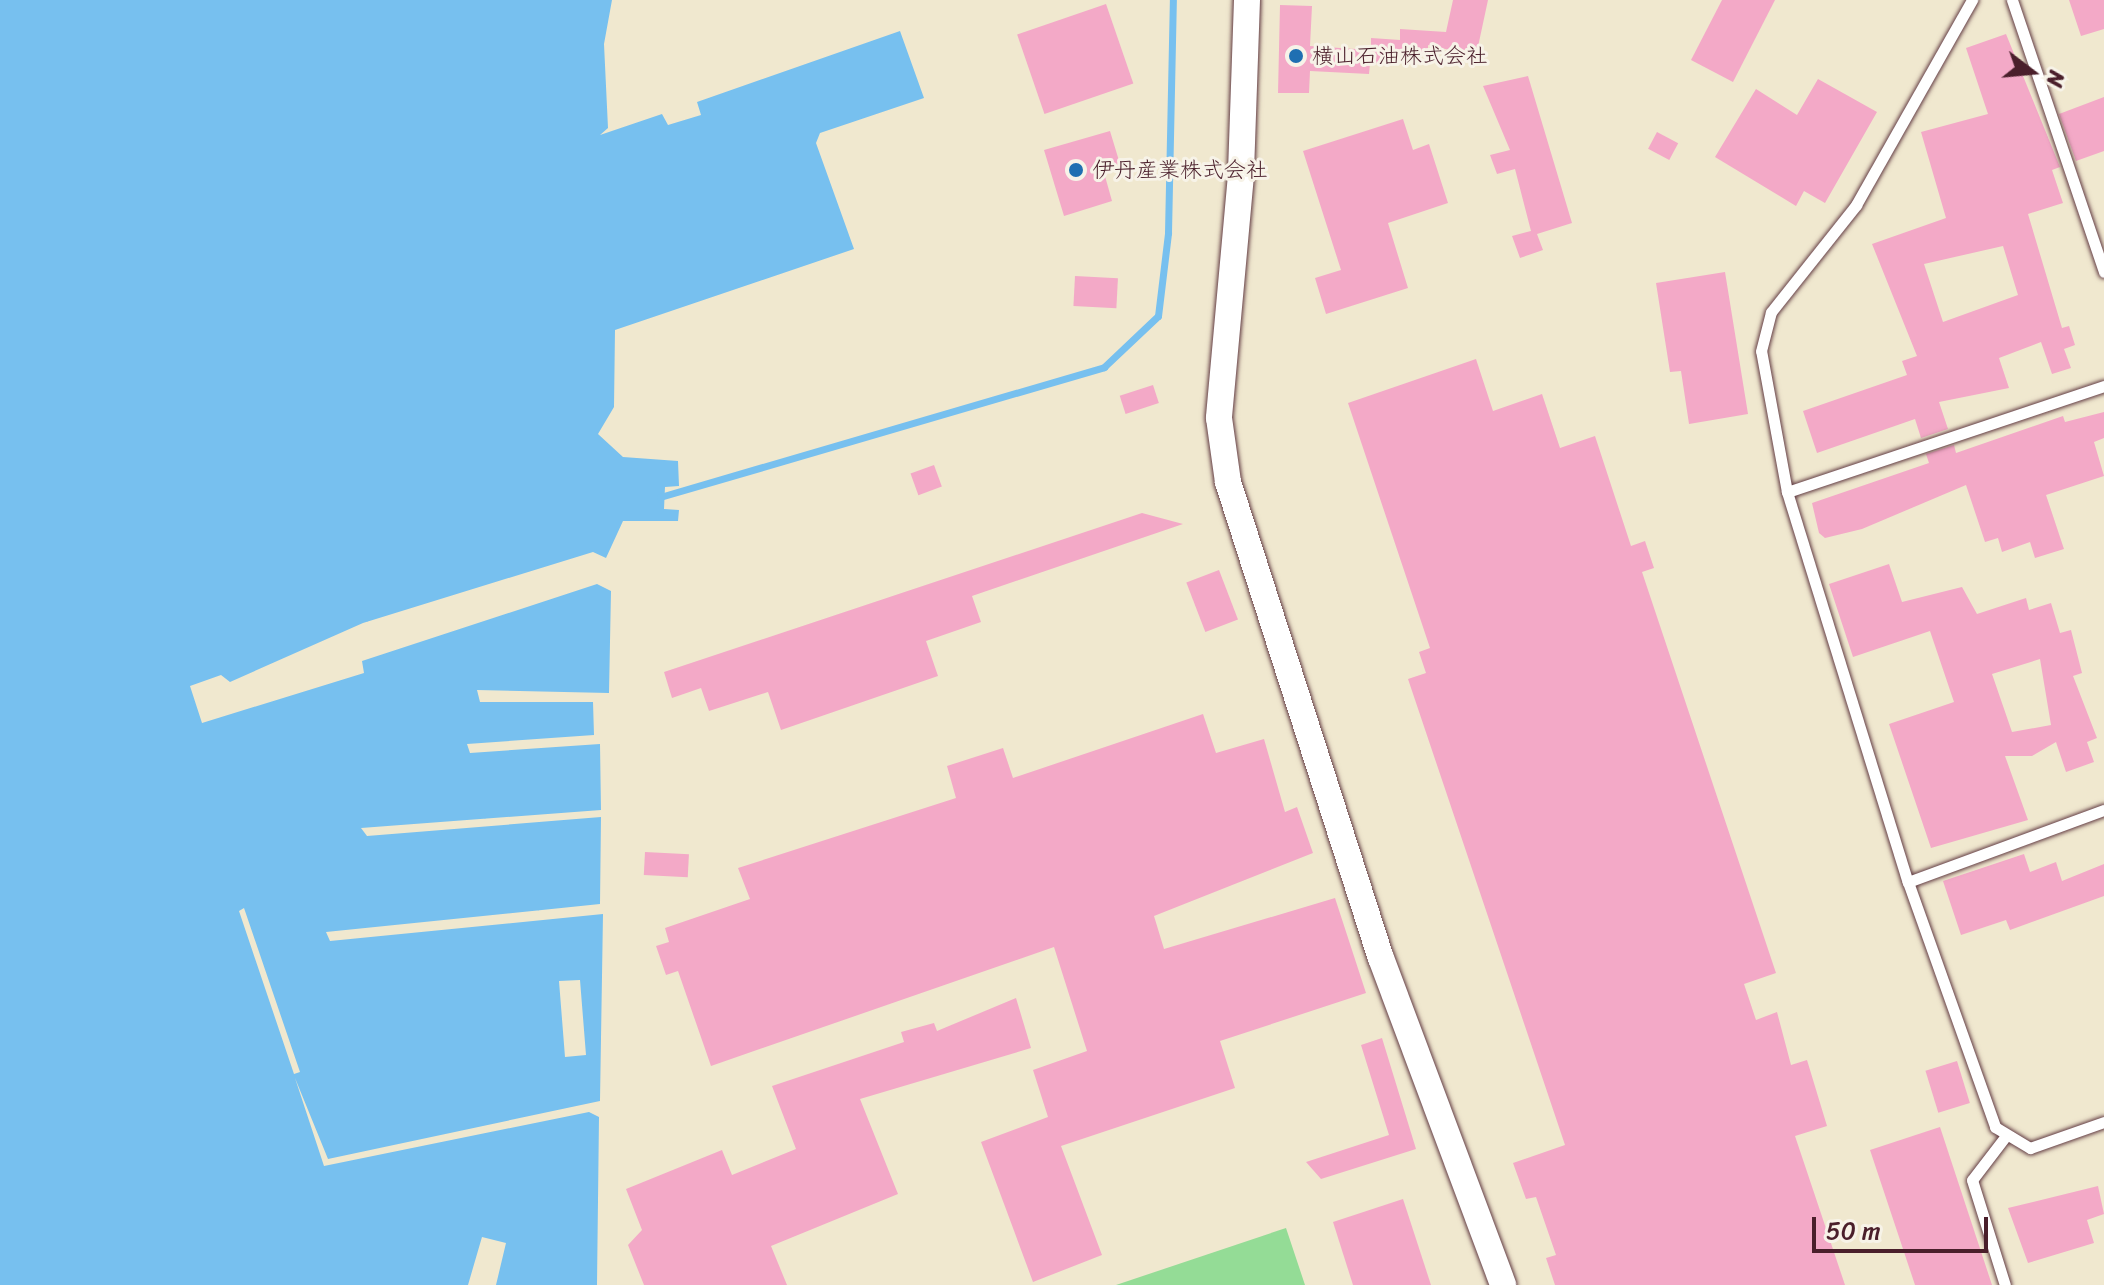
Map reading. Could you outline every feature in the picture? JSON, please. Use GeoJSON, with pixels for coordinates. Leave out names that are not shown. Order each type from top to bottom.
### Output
{"type":"FeatureCollection","features":[{"type":"Feature","properties":{"kind":"street"},"geometry":{"type":"LineString","coordinates":[[1247,0],[1219,418],[1228,482],[1381,958],[1503,1285]]}},
{"type":"Feature","properties":{"kind":"lane"},"geometry":{"type":"LineString","coordinates":[[1972,0],[1856,205],[1767,321],[1761,351],[1787,492],[1908,882],[2005,1137],[2030,1148],[2104,1122]]}},
{"type":"Feature","properties":{"kind":"lane"},"geometry":{"type":"LineString","coordinates":[[2012,0],[2104,272]]}},
{"type":"Feature","properties":{"kind":"lane"},"geometry":{"type":"LineString","coordinates":[[1787,492],[2104,386]]}},
{"type":"Feature","properties":{"kind":"lane"},"geometry":{"type":"LineString","coordinates":[[1908,882],[2104,810]]}},
{"type":"Feature","properties":{"kind":"lane"},"geometry":{"type":"LineString","coordinates":[[2005,1137],[1972,1180],[2005,1285]]}},
{"type":"Feature","properties":{"kind":"green space"},"geometry":{"type":"Polygon","coordinates":[[[1286,1228],[1305,1285],[1116,1285],[1286,1228]]]}},
{"type":"Feature","properties":{"kind":"water"},"geometry":{"type":"Polygon","coordinates":[[[0,0],[612,0],[604,44],[608,128],[600,135],[662,114],[668,125],[701,115],[697,102],[900,31],[924,98],[820,133],[816,143],[854,249],[615,330],[614,407],[598,434],[623,457],[678,461],[679,486],[665,487],[664,509],[679,510],[678,521],[623,521],[606,558],[593,552],[363,623],[230,682],[221,675],[190,686],[202,723],[364,673],[362,661],[597,584],[611,591],[609,693],[477,690],[480,702],[593,702],[594,735],[467,744],[470,753],[600,744],[601,810],[361,828],[367,836],[601,817],[600,904],[326,932],[330,941],[603,914],[600,1101],[328,1159],[295,1078],[324,1166],[589,1112],[599,1117],[597,1285],[496,1285],[506,1243],[482,1237],[468,1285],[0,1285],[0,0]],[[244,908],[239,911],[294,1074],[300,1072],[244,908]],[[580,980],[559,981],[565,1057],[586,1055],[580,980]]]}},
{"type":"Feature","properties":{"kind":"building"},"geometry":{"type":"Polygon","coordinates":[[[1453,0],[1488,0],[1476,56],[1428,45],[1428,55],[1400,53],[1399,64],[1370,63],[1369,74],[1310,71],[1309,93],[1278,93],[1280,5],[1312,6],[1310,46],[1371,50],[1371,38],[1400,40],[1400,29],[1446,32],[1453,0]]]}},
{"type":"Feature","properties":{"kind":"building"},"geometry":{"type":"Polygon","coordinates":[[[1722,0],[1775,0],[1733,82],[1691,60],[1722,0]]]}},
{"type":"Feature","properties":{"kind":"building"},"geometry":{"type":"Polygon","coordinates":[[[2069,0],[2104,0],[2104,29],[2081,36],[2069,0]]]}},
{"type":"Feature","properties":{"kind":"building"},"geometry":{"type":"Polygon","coordinates":[[[1106,4],[1133,83],[1044,114],[1017,35],[1106,4]]]}},
{"type":"Feature","properties":{"kind":"building"},"geometry":{"type":"Polygon","coordinates":[[[2006,34],[2060,167],[2052,170],[2063,203],[2028,214],[2062,328],[2069,326],[2075,345],[2064,349],[2071,368],[2052,374],[2041,342],[1999,358],[2009,388],[1939,402],[1948,429],[1921,438],[1915,419],[1817,453],[1803,411],[1907,375],[1902,361],[1917,356],[1872,244],[1946,218],[1921,132],[1988,114],[1966,48],[2006,34]],[[2003,246],[1924,264],[1943,322],[2018,295],[2003,246]]]}},
{"type":"Feature","properties":{"kind":"building"},"geometry":{"type":"Polygon","coordinates":[[[1528,76],[1572,223],[1537,234],[1543,250],[1520,258],[1512,236],[1531,231],[1515,169],[1497,174],[1490,155],[1510,150],[1483,86],[1528,76]]]}},
{"type":"Feature","properties":{"kind":"building"},"geometry":{"type":"Polygon","coordinates":[[[1818,79],[1877,112],[1825,203],[1804,191],[1796,206],[1715,157],[1756,89],[1797,115],[1818,79]]]}},
{"type":"Feature","properties":{"kind":"building"},"geometry":{"type":"Polygon","coordinates":[[[2104,97],[2104,151],[2076,161],[2059,114],[2104,97]]]}},
{"type":"Feature","properties":{"kind":"building"},"geometry":{"type":"Polygon","coordinates":[[[1403,119],[1413,150],[1429,144],[1448,203],[1388,223],[1408,288],[1326,314],[1315,278],[1341,270],[1303,151],[1403,119]]]}},
{"type":"Feature","properties":{"kind":"building"},"geometry":{"type":"Polygon","coordinates":[[[1110,131],[1120,164],[1103,169],[1112,201],[1064,216],[1044,150],[1110,131]]]}},
{"type":"Feature","properties":{"kind":"building"},"geometry":{"type":"Polygon","coordinates":[[[1657,132],[1678,143],[1669,160],[1648,149],[1657,132]]]}},
{"type":"Feature","properties":{"kind":"building"},"geometry":{"type":"Polygon","coordinates":[[[1725,272],[1748,414],[1689,424],[1681,371],[1670,372],[1656,283],[1725,272]]]}},
{"type":"Feature","properties":{"kind":"building"},"geometry":{"type":"Polygon","coordinates":[[[1075,276],[1118,278],[1116,308],[1073,306],[1075,276]]]}},
{"type":"Feature","properties":{"kind":"building"},"geometry":{"type":"Polygon","coordinates":[[[1476,359],[1493,411],[1542,394],[1560,448],[1595,436],[1631,546],[1645,541],[1654,568],[1642,572],[1776,973],[1744,984],[1756,1020],[1777,1012],[1791,1065],[1807,1060],[1827,1126],[1795,1136],[1845,1285],[1555,1285],[1546,1258],[1556,1255],[1536,1197],[1526,1199],[1513,1163],[1565,1145],[1408,679],[1426,673],[1419,652],[1430,648],[1348,403],[1476,359]]]}},
{"type":"Feature","properties":{"kind":"building"},"geometry":{"type":"Polygon","coordinates":[[[1153,385],[1159,403],[1126,414],[1120,396],[1153,385]]]}},
{"type":"Feature","properties":{"kind":"building"},"geometry":{"type":"Polygon","coordinates":[[[2104,412],[2104,438],[2094,442],[2104,476],[2046,495],[2064,549],[2035,558],[2030,542],[2002,552],[1998,538],[1985,542],[1966,485],[1862,529],[1825,538],[1819,533],[1812,503],[1929,463],[1926,454],[1954,445],[1956,453],[2063,416],[2065,422],[2104,412]]]}},
{"type":"Feature","properties":{"kind":"building"},"geometry":{"type":"Polygon","coordinates":[[[934,465],[942,487],[918,495],[911,474],[934,465]]]}},
{"type":"Feature","properties":{"kind":"building"},"geometry":{"type":"Polygon","coordinates":[[[1142,513],[1183,524],[972,596],[981,622],[926,641],[938,676],[781,730],[768,692],[709,711],[701,688],[672,698],[664,672],[1142,513]]]}},
{"type":"Feature","properties":{"kind":"building"},"geometry":{"type":"Polygon","coordinates":[[[1889,564],[1902,602],[1962,587],[1977,614],[2026,598],[2029,610],[2051,603],[2060,633],[2071,630],[2082,673],[2073,676],[2097,738],[2087,742],[2094,762],[2066,772],[2056,742],[2032,756],[2005,756],[2028,820],[1931,848],[1889,724],[1954,702],[1930,631],[1853,657],[1829,584],[1889,564]],[[2040,659],[1992,674],[2012,732],[2051,725],[2040,659]]]}},
{"type":"Feature","properties":{"kind":"building"},"geometry":{"type":"Polygon","coordinates":[[[1219,570],[1238,619],[1205,632],[1186,583],[1219,570]]]}},
{"type":"Feature","properties":{"kind":"building"},"geometry":{"type":"Polygon","coordinates":[[[1203,714],[1216,753],[1264,739],[1285,812],[1297,807],[1313,853],[1154,916],[1164,949],[1335,898],[1366,993],[1220,1041],[1235,1088],[1061,1146],[1102,1255],[1033,1282],[981,1142],[1048,1117],[1033,1070],[1087,1051],[1054,947],[711,1066],[678,971],[666,975],[656,946],[669,942],[665,928],[750,899],[738,868],[956,798],[947,766],[1003,748],[1013,778],[1203,714]]]}},
{"type":"Feature","properties":{"kind":"building"},"geometry":{"type":"Polygon","coordinates":[[[645,852],[689,854],[688,877],[644,875],[645,852]]]}},
{"type":"Feature","properties":{"kind":"building"},"geometry":{"type":"Polygon","coordinates":[[[2024,854],[2030,872],[2056,862],[2062,881],[2104,864],[2104,896],[2010,930],[2006,920],[1961,935],[1943,881],[2024,854]]]}},
{"type":"Feature","properties":{"kind":"building"},"geometry":{"type":"Polygon","coordinates":[[[1016,998],[1031,1048],[860,1099],[898,1194],[771,1246],[787,1285],[644,1285],[628,1245],[642,1230],[626,1189],[722,1150],[732,1175],[796,1149],[772,1086],[904,1042],[901,1032],[934,1023],[937,1031],[1016,998]]]}},
{"type":"Feature","properties":{"kind":"building"},"geometry":{"type":"Polygon","coordinates":[[[1382,1038],[1416,1149],[1321,1179],[1306,1162],[1389,1135],[1361,1045],[1382,1038]]]}},
{"type":"Feature","properties":{"kind":"building"},"geometry":{"type":"Polygon","coordinates":[[[1957,1061],[1970,1103],[1938,1113],[1925,1071],[1957,1061]]]}},
{"type":"Feature","properties":{"kind":"building"},"geometry":{"type":"Polygon","coordinates":[[[1940,1127],[1992,1285],[1915,1285],[1870,1150],[1940,1127]]]}},
{"type":"Feature","properties":{"kind":"building"},"geometry":{"type":"Polygon","coordinates":[[[2098,1186],[2104,1214],[2087,1220],[2094,1243],[2028,1263],[2008,1208],[2098,1186]]]}},
{"type":"Feature","properties":{"kind":"building"},"geometry":{"type":"Polygon","coordinates":[[[1403,1199],[1431,1285],[1353,1285],[1333,1222],[1403,1199]]]}},
{"type":"Feature","properties":{"kind":"waterway"},"geometry":{"type":"LineString","coordinates":[[660,497],[1104,367],[1158,316],[1168,233],[1173,0]]}},
{"type":"Feature","properties":{"kind":"place","name":"横山石油株式会社"},"geometry":{"type":"Point","coordinates":[1296,56]}},
{"type":"Feature","properties":{"kind":"place","name":"伊丹産業株式会社"},"geometry":{"type":"Point","coordinates":[1076,170]}}]}
